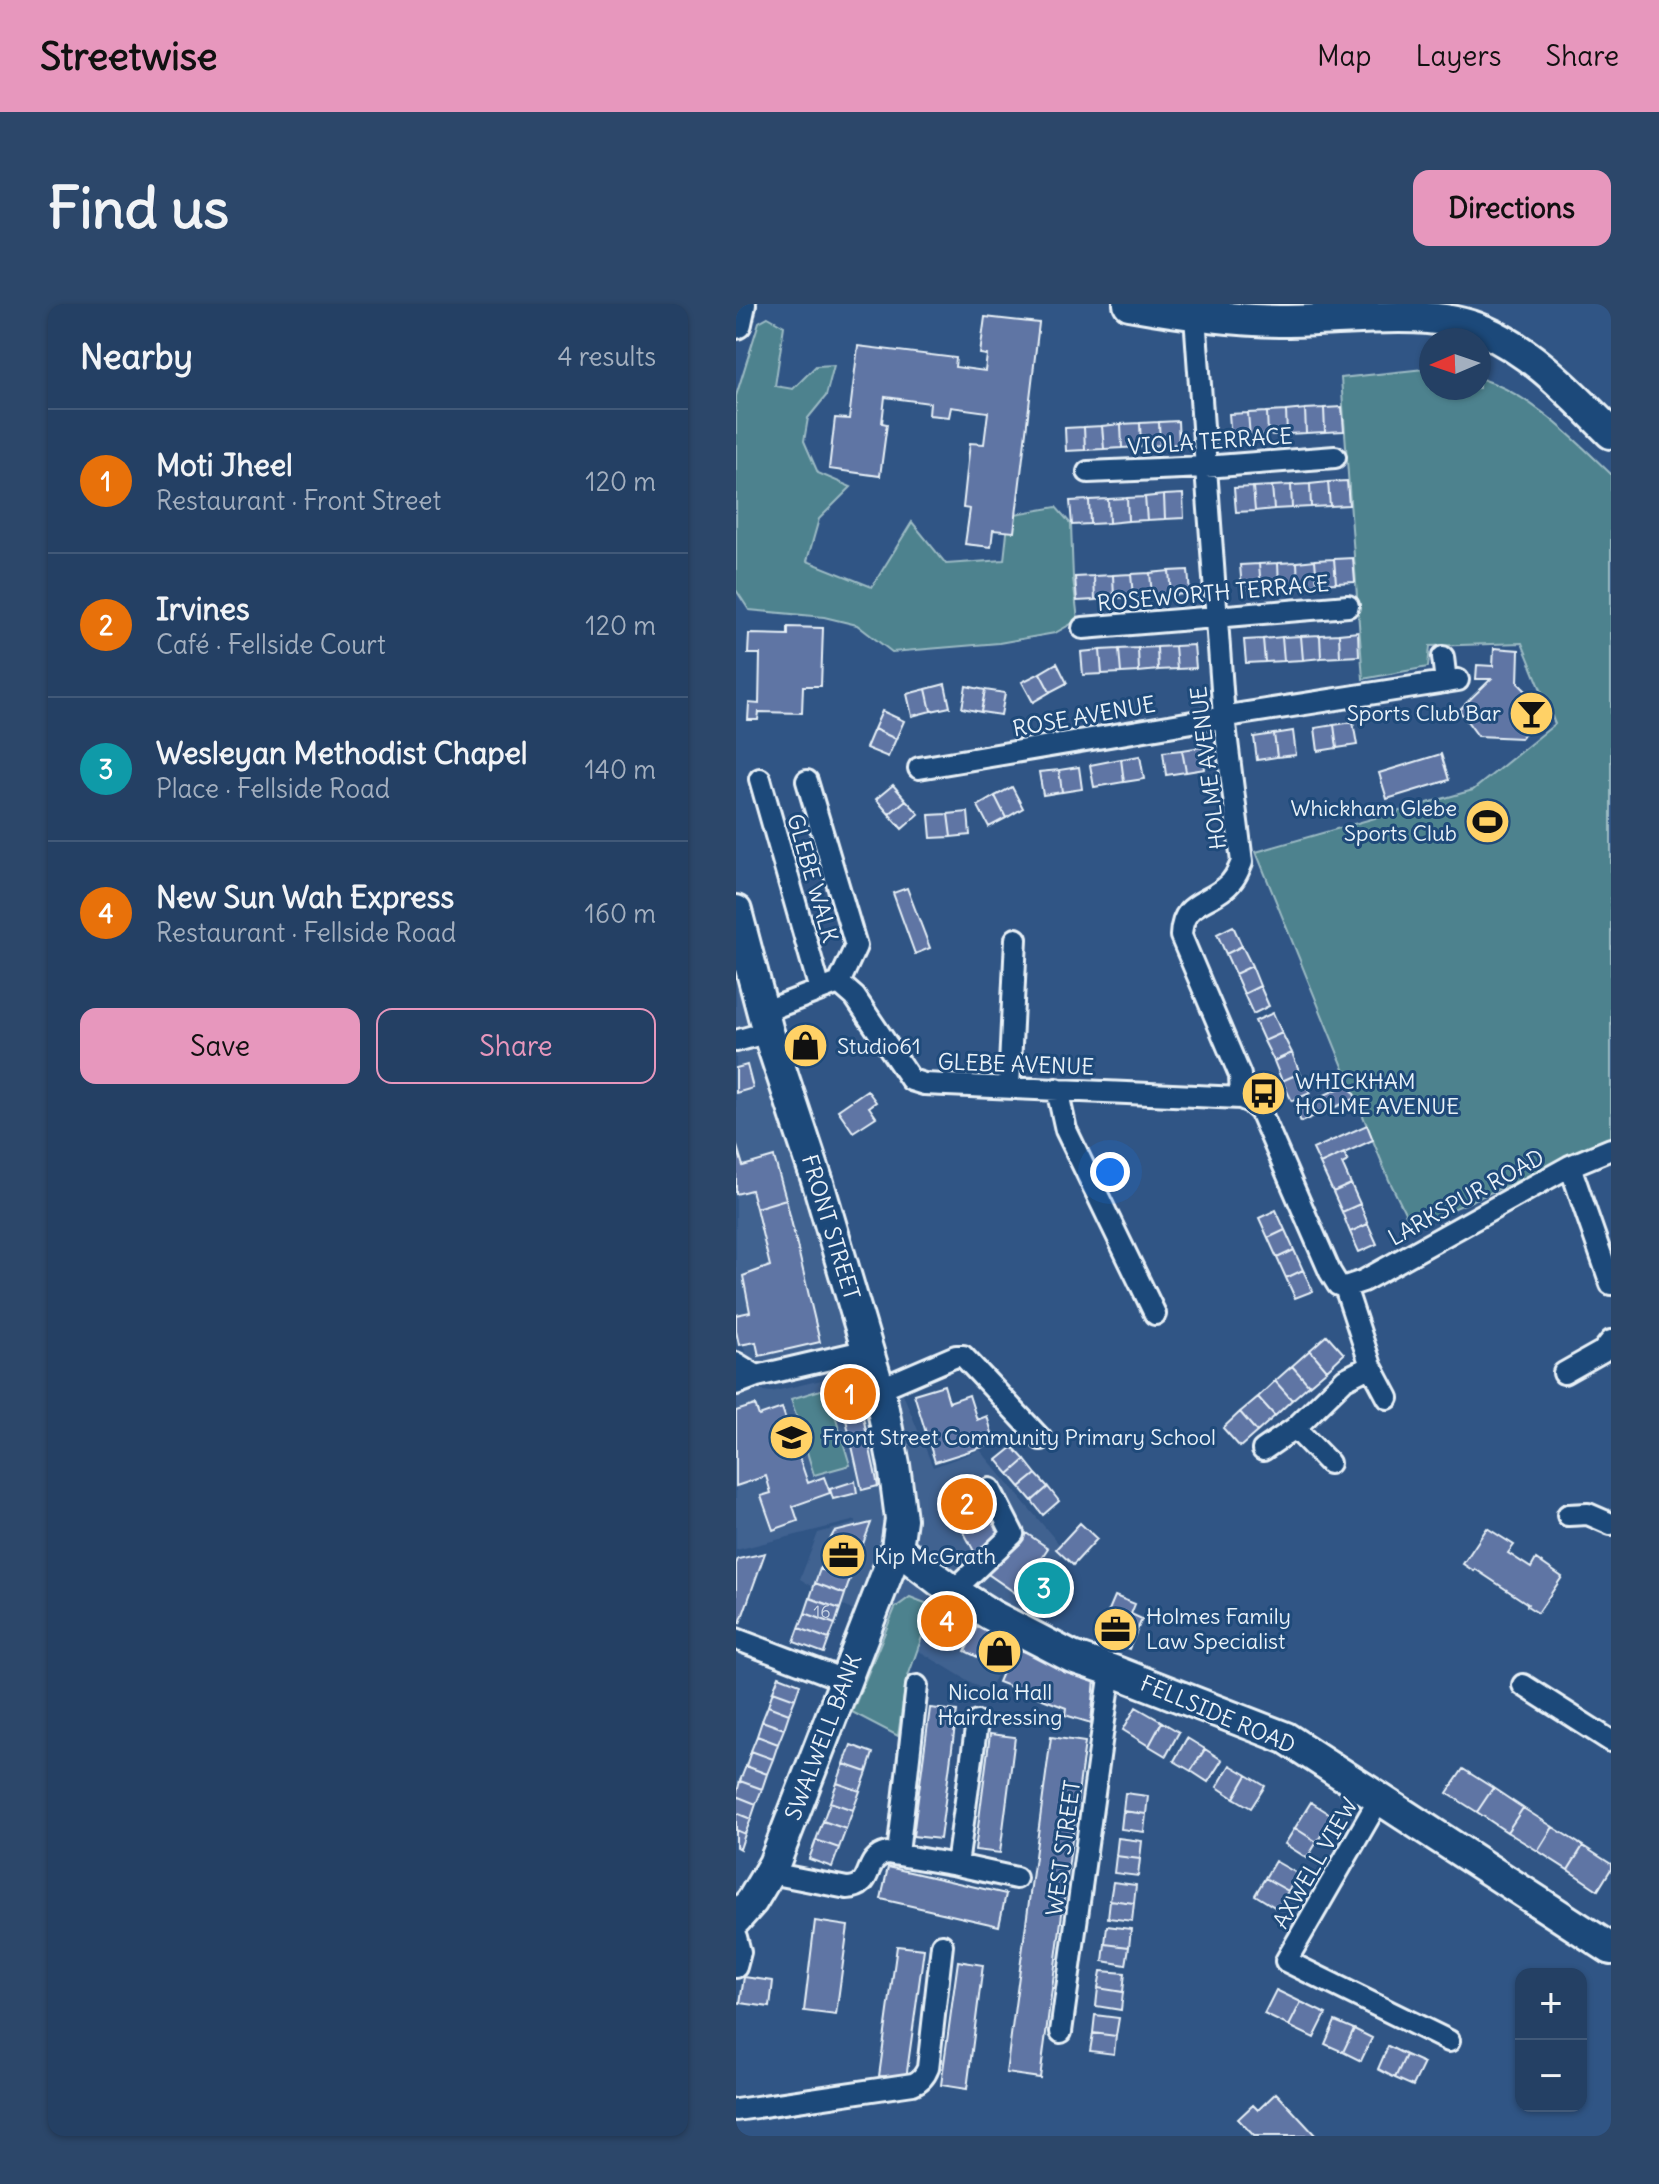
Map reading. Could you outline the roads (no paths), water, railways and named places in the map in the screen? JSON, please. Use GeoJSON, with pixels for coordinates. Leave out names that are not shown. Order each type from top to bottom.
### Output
{"type":"FeatureCollection","features":[{"type":"Feature","properties":{"kind":"main road"},"geometry":{"type":"LineString","coordinates":[[736,323],[740,304]]}},
{"type":"Feature","properties":{"kind":"main road"},"geometry":{"type":"LineString","coordinates":[[1129,304],[1195,316],[1279,321],[1417,318],[1462,323],[1485,331],[1538,363],[1611,433]]}},
{"type":"Feature","properties":{"kind":"main road","name":"FRONT STREET"},"geometry":{"type":"LineString","coordinates":[[736,911],[766,1022],[879,1389],[899,1504],[901,1524],[897,1548]]}},
{"type":"Feature","properties":{"kind":"main road","name":"FELLSIDE ROAD"},"geometry":{"type":"LineString","coordinates":[[897,1548],[953,1591],[991,1615],[1072,1657],[1286,1738],[1611,1949]]}},
{"type":"Feature","properties":{"kind":"main road","name":"SWALWELL BANK"},"geometry":{"type":"LineString","coordinates":[[736,1919],[770,1873],[897,1548]]}},
{"type":"Feature","properties":{"kind":"street","name":"HOLME AVENUE"},"geometry":{"type":"LineString","coordinates":[[1195,316],[1224,717],[1242,862],[1233,881],[1223,891],[1185,914],[1181,936],[1240,1075],[1241,1098]]}},
{"type":"Feature","properties":{"kind":"street","name":"VIOLA TERRACE"},"geometry":{"type":"LineString","coordinates":[[1088,472],[1335,457]]}},
{"type":"Feature","properties":{"kind":"street","name":"ROSEWORTH TERRACE"},"geometry":{"type":"LineString","coordinates":[[1083,628],[1348,606]]}},
{"type":"Feature","properties":{"kind":"street","name":"ROSE AVENUE"},"geometry":{"type":"LineString","coordinates":[[919,768],[1452,681],[1443,657]]}},
{"type":"Feature","properties":{"kind":"street","name":"GLEBE WALK"},"geometry":{"type":"LineString","coordinates":[[760,779],[830,986]]}},
{"type":"Feature","properties":{"kind":"street"},"geometry":{"type":"LineString","coordinates":[[736,1041],[830,986],[856,946],[807,781]]}},
{"type":"Feature","properties":{"kind":"street"},"geometry":{"type":"LineString","coordinates":[[1009,1087],[1016,939]]}},
{"type":"Feature","properties":{"kind":"street","name":"GLEBE AVENUE"},"geometry":{"type":"LineString","coordinates":[[830,986],[855,997],[911,1080],[924,1084],[1241,1098]]}},
{"type":"Feature","properties":{"kind":"street"},"geometry":{"type":"LineString","coordinates":[[1057,1089],[1066,1130],[1155,1314]]}},
{"type":"Feature","properties":{"kind":"street"},"geometry":{"type":"LineString","coordinates":[[1241,1098],[1260,1111],[1330,1272],[1338,1285],[1345,1287],[1371,1366],[1388,1398]]}},
{"type":"Feature","properties":{"kind":"street","name":"LARKSPUR ROAD"},"geometry":{"type":"LineString","coordinates":[[1345,1287],[1363,1281],[1447,1236],[1570,1166],[1611,1149]]}},
{"type":"Feature","properties":{"kind":"street"},"geometry":{"type":"LineString","coordinates":[[1570,1166],[1611,1284]]}},
{"type":"Feature","properties":{"kind":"street"},"geometry":{"type":"LineString","coordinates":[[1564,1373],[1603,1351],[1611,1341]]}},
{"type":"Feature","properties":{"kind":"street"},"geometry":{"type":"LineString","coordinates":[[736,1384],[757,1376],[868,1350]]}},
{"type":"Feature","properties":{"kind":"street"},"geometry":{"type":"LineString","coordinates":[[879,1389],[956,1356],[963,1356],[1041,1439]]}},
{"type":"Feature","properties":{"kind":"street"},"geometry":{"type":"LineString","coordinates":[[736,1363],[757,1376]]}},
{"type":"Feature","properties":{"kind":"street"},"geometry":{"type":"LineString","coordinates":[[1263,1450],[1295,1428],[1345,1379],[1371,1366]]}},
{"type":"Feature","properties":{"kind":"street"},"geometry":{"type":"LineString","coordinates":[[1295,1428],[1329,1463]]}},
{"type":"Feature","properties":{"kind":"street"},"geometry":{"type":"LineString","coordinates":[[953,1591],[1013,1534],[990,1489]]}},
{"type":"Feature","properties":{"kind":"street"},"geometry":{"type":"LineString","coordinates":[[1568,1515],[1588,1514],[1611,1524]]}},
{"type":"Feature","properties":{"kind":"street"},"geometry":{"type":"LineString","coordinates":[[736,1639],[844,1680]]}},
{"type":"Feature","properties":{"kind":"street","name":"WEST STREET"},"geometry":{"type":"LineString","coordinates":[[1061,2032],[1111,1670]]}},
{"type":"Feature","properties":{"kind":"street"},"geometry":{"type":"LineString","coordinates":[[1523,1685],[1611,1741]]}},
{"type":"Feature","properties":{"kind":"street"},"geometry":{"type":"LineString","coordinates":[[898,1854],[917,1686]]}},
{"type":"Feature","properties":{"kind":"street"},"geometry":{"type":"LineString","coordinates":[[957,1865],[977,1722]]}},
{"type":"Feature","properties":{"kind":"street","name":"AXWELL VIEW"},"geometry":{"type":"LineString","coordinates":[[1380,1798],[1286,1961],[1449,2041]]}},
{"type":"Feature","properties":{"kind":"street"},"geometry":{"type":"LineString","coordinates":[[770,1873],[854,1888],[867,1879],[873,1860],[878,1855],[898,1854],[1016,1878]]}},
{"type":"Feature","properties":{"kind":"street"},"geometry":{"type":"LineString","coordinates":[[736,1937],[740,1952],[736,1967]]}},
{"type":"Feature","properties":{"kind":"street"},"geometry":{"type":"LineString","coordinates":[[736,2110],[919,2082],[928,2068],[942,1945]]}},
{"type":"Feature","properties":{"kind":"place","name":"Sports Club Bar"},"geometry":{"type":"Point","coordinates":[1532,713]}},
{"type":"Feature","properties":{"kind":"place","name":"Whickham Glebe Sports Club"},"geometry":{"type":"Point","coordinates":[1488,821]}},
{"type":"Feature","properties":{"kind":"place","name":"Studio61"},"geometry":{"type":"Point","coordinates":[806,1046]}},
{"type":"Feature","properties":{"kind":"place","name":"WHICKHAM HOLME AVENUE"},"geometry":{"type":"Point","coordinates":[1264,1094]}},
{"type":"Feature","properties":{"kind":"place","name":"Moti Jheel"},"geometry":{"type":"Point","coordinates":[850,1394]}},
{"type":"Feature","properties":{"kind":"place","name":"Front Street Community Primary School"},"geometry":{"type":"Point","coordinates":[791,1437]}},
{"type":"Feature","properties":{"kind":"place","name":"Irvines"},"geometry":{"type":"Point","coordinates":[967,1504]}},
{"type":"Feature","properties":{"kind":"place","name":"Kip McGrath"},"geometry":{"type":"Point","coordinates":[843,1556]}},
{"type":"Feature","properties":{"kind":"place","name":"Wesleyan Methodist Chapel"},"geometry":{"type":"Point","coordinates":[1044,1588]}},
{"type":"Feature","properties":{"kind":"place","name":"New Sun Wah Express"},"geometry":{"type":"Point","coordinates":[947,1621]}},
{"type":"Feature","properties":{"kind":"place","name":"Holmes Family Law Specialist"},"geometry":{"type":"Point","coordinates":[1115,1629]}},
{"type":"Feature","properties":{"kind":"place","name":"Nicola Hall Hairdressing"},"geometry":{"type":"Point","coordinates":[1000,1651]}}]}
